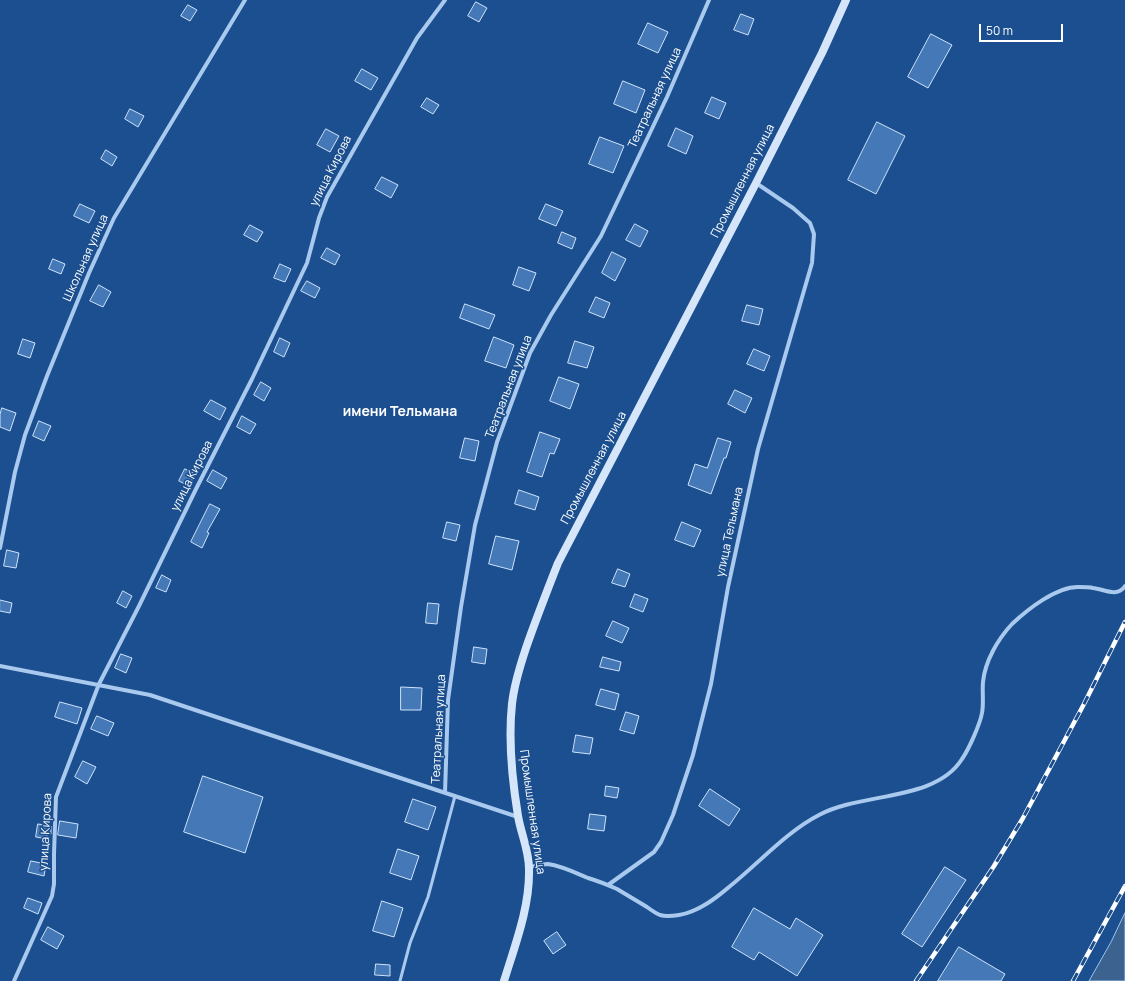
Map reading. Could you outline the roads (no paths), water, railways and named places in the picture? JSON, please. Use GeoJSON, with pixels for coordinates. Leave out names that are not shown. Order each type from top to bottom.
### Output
{"type":"FeatureCollection","features":[{"type":"Feature","properties":{"kind":"street","name":"Школьная улица"},"geometry":{"type":"LineString","coordinates":[[0,548],[13,480],[25,435],[47,376],[89,273],[114,218],[229,24],[245,0]]}},
{"type":"Feature","properties":{"kind":"street","name":"улица Кирова"},"geometry":{"type":"LineString","coordinates":[[14,981],[52,896],[54,884],[56,797],[99,684],[252,379],[307,263],[319,218],[327,197],[417,38],[445,0]]}},
{"type":"Feature","properties":{"kind":"street","name":"Театральная улица"},"geometry":{"type":"LineString","coordinates":[[445,793],[448,700],[460,615],[475,525],[497,442],[530,353],[551,315],[601,236],[667,97],[709,0]]}},
{"type":"Feature","properties":{"kind":"street","name":"Промышленная улица"},"geometry":{"type":"LineString","coordinates":[[504,981],[522,922],[529,888],[529,867],[526,844],[518,817],[513,775],[510,736],[512,702],[520,667],[537,614],[558,563],[756,183],[822,53],[846,0]]}},
{"type":"Feature","properties":{"kind":"street","name":"улица Тельмана"},"geometry":{"type":"LineString","coordinates":[[608,885],[654,852],[661,842],[673,815],[693,755],[711,684],[728,588],[758,449],[812,263],[814,234],[810,223],[792,208],[756,183]]}},
{"type":"Feature","properties":{"kind":"street"},"geometry":{"type":"LineString","coordinates":[[529,867],[547,864],[557,866],[608,885],[659,915],[682,915],[698,909],[720,895],[794,831],[821,814],[852,804],[916,790],[939,781],[951,772],[962,759],[973,737],[982,713],[983,682],[986,668],[1001,638],[1012,625],[1036,605],[1058,592],[1075,587],[1094,588],[1116,593],[1124,589],[1125,586]]}},
{"type":"Feature","properties":{"kind":"street"},"geometry":{"type":"LineString","coordinates":[[0,666],[150,695],[518,817]]}},
{"type":"Feature","properties":{"kind":"lane"},"geometry":{"type":"LineString","coordinates":[[400,981],[410,943],[428,897],[455,796]]}},
{"type":"Feature","properties":{"kind":"water"},"geometry":{"type":"Polygon","coordinates":[[[1125,913],[1125,981],[1089,981],[1111,942],[1125,913]]]}},
{"type":"Feature","properties":{"kind":"railway"},"geometry":{"type":"LineString","coordinates":[[916,981],[994,866],[1023,818],[1084,704],[1125,622]]}},
{"type":"Feature","properties":{"kind":"railway"},"geometry":{"type":"LineString","coordinates":[[1073,981],[1125,886]]}},
{"type":"Feature","properties":{"kind":"district","name":"имени Тельмана"},"geometry":{"type":"Point","coordinates":[400,412]}}]}
